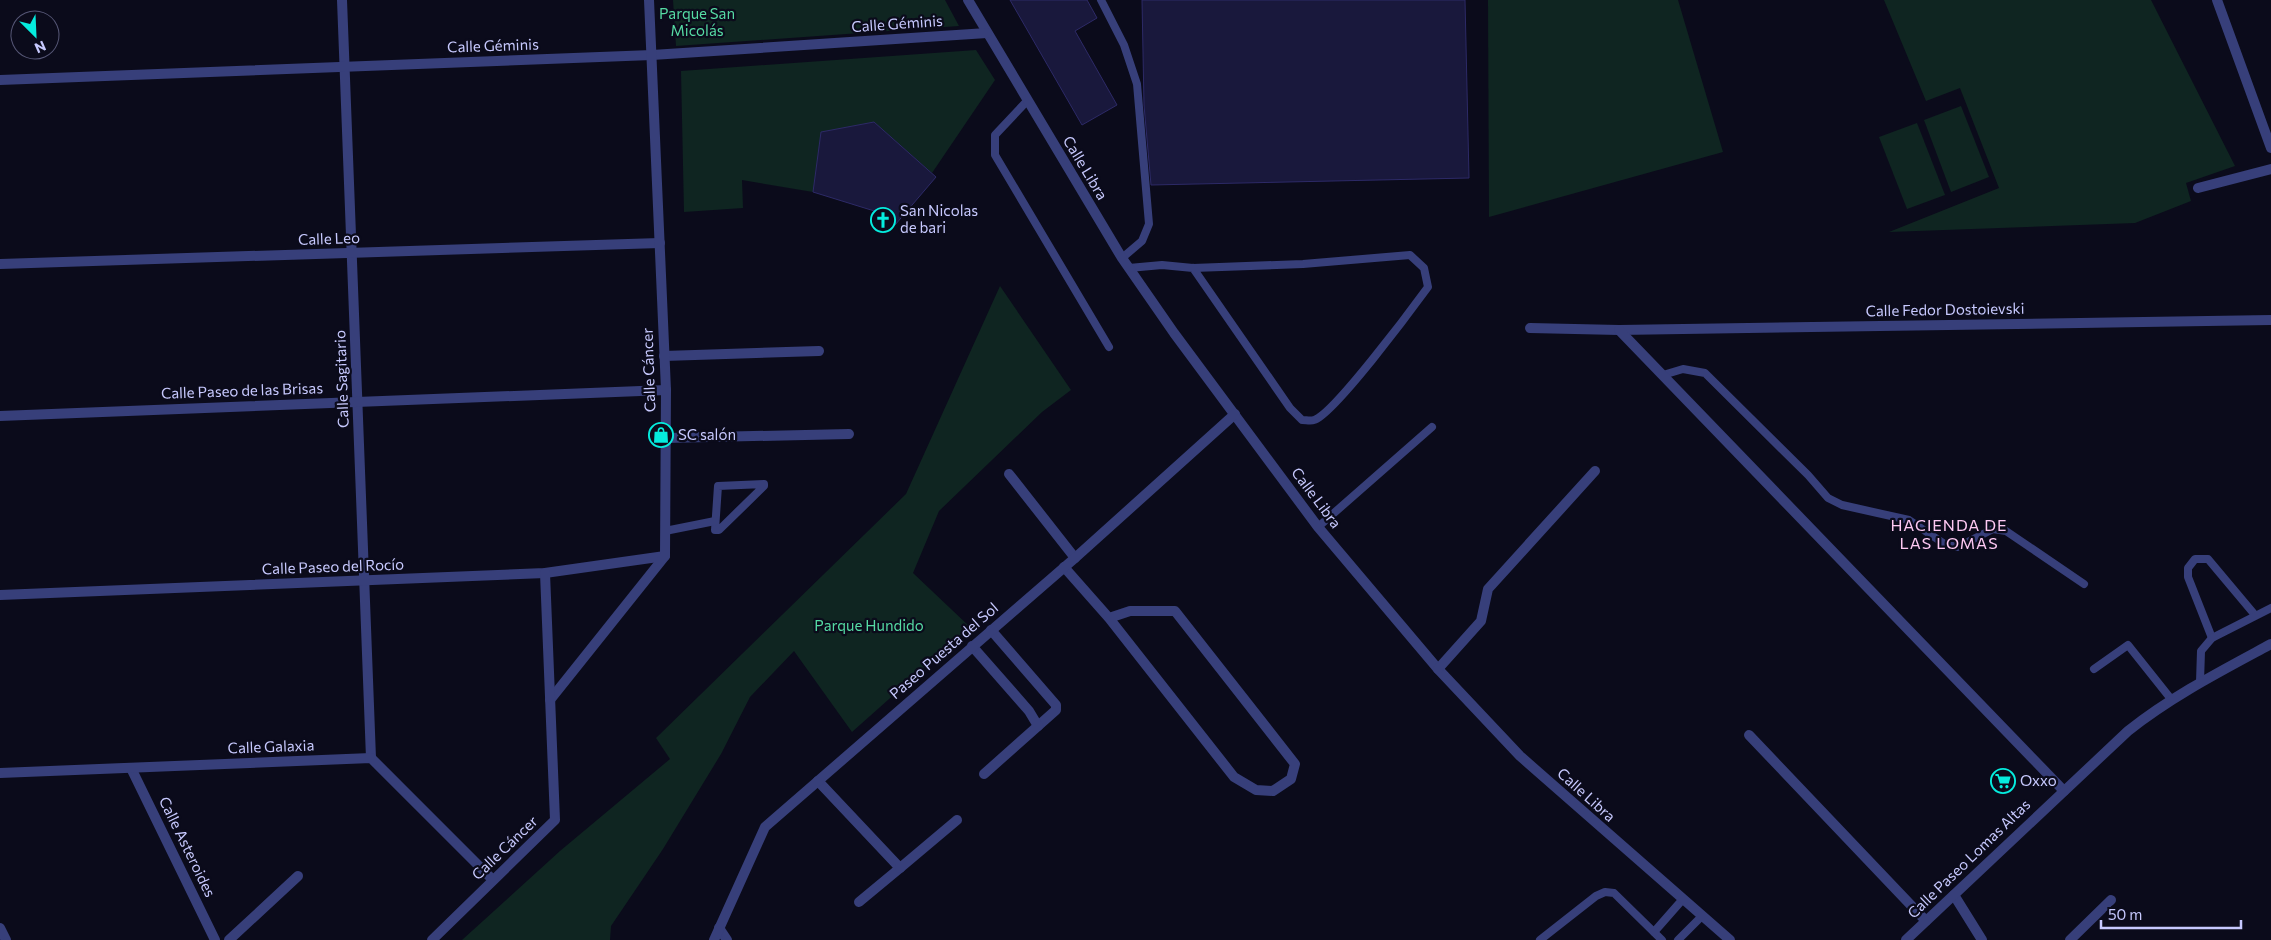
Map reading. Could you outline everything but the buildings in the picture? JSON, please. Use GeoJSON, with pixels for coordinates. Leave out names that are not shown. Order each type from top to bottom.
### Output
{"type":"FeatureCollection","features":[{"type":"Feature","properties":{"kind":"street","name":"Calle Sagitario"},"geometry":{"type":"LineString","coordinates":[[342,0],[371,758]]}},
{"type":"Feature","properties":{"kind":"street","name":"Calle Cáncer"},"geometry":{"type":"LineString","coordinates":[[649,0],[666,390],[665,556]]}},
{"type":"Feature","properties":{"kind":"street","name":"Calle Libra"},"geometry":{"type":"LineString","coordinates":[[968,0],[1122,258],[1318,528],[1438,669],[1520,756],[1730,940]]}},
{"type":"Feature","properties":{"kind":"street"},"geometry":{"type":"LineString","coordinates":[[2217,0],[2271,148]]}},
{"type":"Feature","properties":{"kind":"street","name":"Calle Géminis"},"geometry":{"type":"LineString","coordinates":[[0,80],[652,55],[987,33]]}},
{"type":"Feature","properties":{"kind":"street"},"geometry":{"type":"LineString","coordinates":[[2198,188],[2271,169]]}},
{"type":"Feature","properties":{"kind":"street","name":"Calle Leo"},"geometry":{"type":"LineString","coordinates":[[0,264],[660,243]]}},
{"type":"Feature","properties":{"kind":"street","name":"Calle Fedor Dostoievski"},"geometry":{"type":"LineString","coordinates":[[1530,328],[1619,330],[2271,320]]}},
{"type":"Feature","properties":{"kind":"street"},"geometry":{"type":"LineString","coordinates":[[1619,330],[2064,791]]}},
{"type":"Feature","properties":{"kind":"street"},"geometry":{"type":"LineString","coordinates":[[664,356],[819,351]]}},
{"type":"Feature","properties":{"kind":"street","name":"Calle Paseo de las Brisas"},"geometry":{"type":"LineString","coordinates":[[0,416],[666,390]]}},
{"type":"Feature","properties":{"kind":"street","name":"Paseo Puesta del Sol"},"geometry":{"type":"LineString","coordinates":[[714,940],[765,827],[1075,558],[1234,414]]}},
{"type":"Feature","properties":{"kind":"street"},"geometry":{"type":"LineString","coordinates":[[666,438],[849,434]]}},
{"type":"Feature","properties":{"kind":"street"},"geometry":{"type":"LineString","coordinates":[[1438,669],[1480,621],[1488,589],[1595,471]]}},
{"type":"Feature","properties":{"kind":"street"},"geometry":{"type":"LineString","coordinates":[[1009,474],[1075,558]]}},
{"type":"Feature","properties":{"kind":"street"},"geometry":{"type":"LineString","coordinates":[[550,700],[665,556]]}},
{"type":"Feature","properties":{"kind":"street","name":"Calle Paseo del Rocío"},"geometry":{"type":"LineString","coordinates":[[0,595],[545,573],[665,556]]}},
{"type":"Feature","properties":{"kind":"street"},"geometry":{"type":"LineString","coordinates":[[1064,567],[1109,618],[1234,777],[1256,790],[1273,792],[1291,779],[1295,764],[1175,611],[1130,611],[1109,618]]}},
{"type":"Feature","properties":{"kind":"street","name":"Calle Cáncer"},"geometry":{"type":"LineString","coordinates":[[432,940],[555,820],[545,573]]}},
{"type":"Feature","properties":{"kind":"street"},"geometry":{"type":"LineString","coordinates":[[984,774],[1056,710],[1056,705],[991,630]]}},
{"type":"Feature","properties":{"kind":"street","name":"Calle Paseo Lomas Altas"},"geometry":{"type":"LineString","coordinates":[[1906,940],[2122,736],[2170,699],[2271,644]]}},
{"type":"Feature","properties":{"kind":"street"},"geometry":{"type":"LineString","coordinates":[[972,646],[1029,711],[1038,726]]}},
{"type":"Feature","properties":{"kind":"street"},"geometry":{"type":"LineString","coordinates":[[1749,734],[1926,921]]}},
{"type":"Feature","properties":{"kind":"street"},"geometry":{"type":"LineString","coordinates":[[371,758],[493,880]]}},
{"type":"Feature","properties":{"kind":"street","name":"Calle Galaxia"},"geometry":{"type":"LineString","coordinates":[[0,773],[371,758]]}},
{"type":"Feature","properties":{"kind":"street","name":"Calle Asteroides"},"geometry":{"type":"LineString","coordinates":[[131,768],[215,940]]}},
{"type":"Feature","properties":{"kind":"street"},"geometry":{"type":"LineString","coordinates":[[818,780],[900,868]]}},
{"type":"Feature","properties":{"kind":"street"},"geometry":{"type":"LineString","coordinates":[[859,902],[957,820]]}},
{"type":"Feature","properties":{"kind":"street"},"geometry":{"type":"LineString","coordinates":[[229,940],[298,876]]}},
{"type":"Feature","properties":{"kind":"street"},"geometry":{"type":"LineString","coordinates":[[1954,895],[1982,940]]}},
{"type":"Feature","properties":{"kind":"street"},"geometry":{"type":"LineString","coordinates":[[2070,940],[2111,900]]}},
{"type":"Feature","properties":{"kind":"street"},"geometry":{"type":"LineString","coordinates":[[0,928],[6,940]]}},
{"type":"Feature","properties":{"kind":"street"},"geometry":{"type":"LineString","coordinates":[[719,928],[727,940]]}},
{"type":"Feature","properties":{"kind":"lane"},"geometry":{"type":"LineString","coordinates":[[1101,0],[1124,45],[1137,84],[1149,224],[1142,241],[1122,258]]}},
{"type":"Feature","properties":{"kind":"lane"},"geometry":{"type":"LineString","coordinates":[[1027,101],[995,135],[995,155],[1109,348]]}},
{"type":"Feature","properties":{"kind":"lane"},"geometry":{"type":"LineString","coordinates":[[1129,268],[1162,265],[1193,268],[1303,264],[1410,255],[1424,268],[1428,287],[1368,364],[1326,412],[1314,420],[1302,420],[1290,408],[1193,268]]}},
{"type":"Feature","properties":{"kind":"lane"},"geometry":{"type":"LineString","coordinates":[[1663,375],[1683,369],[1706,373],[1828,498],[1842,505],[1909,520],[1946,545],[1958,547],[1993,529],[2006,531],[2084,584]]}},
{"type":"Feature","properties":{"kind":"lane"},"geometry":{"type":"LineString","coordinates":[[1318,528],[1432,427]]}},
{"type":"Feature","properties":{"kind":"lane"},"geometry":{"type":"LineString","coordinates":[[764,484],[717,531],[715,529],[715,520],[719,486],[764,484]]}},
{"type":"Feature","properties":{"kind":"lane"},"geometry":{"type":"LineString","coordinates":[[665,531],[715,520]]}},
{"type":"Feature","properties":{"kind":"lane"},"geometry":{"type":"LineString","coordinates":[[2212,638],[2188,578],[2188,568],[2196,559],[2208,559],[2254,616]]}},
{"type":"Feature","properties":{"kind":"lane"},"geometry":{"type":"LineString","coordinates":[[2200,682],[2201,651],[2212,638],[2271,608]]}},
{"type":"Feature","properties":{"kind":"lane"},"geometry":{"type":"LineString","coordinates":[[2094,668],[2128,645],[2170,699]]}},
{"type":"Feature","properties":{"kind":"lane"},"geometry":{"type":"LineString","coordinates":[[1540,940],[1596,896],[1605,892],[1614,893],[1662,940]]}},
{"type":"Feature","properties":{"kind":"lane"},"geometry":{"type":"LineString","coordinates":[[1654,932],[1683,899]]}},
{"type":"Feature","properties":{"kind":"lane"},"geometry":{"type":"LineString","coordinates":[[1678,940],[1702,916]]}},
{"type":"Feature","properties":{"kind":"green space","name":"Parque San Micolás"},"geometry":{"type":"Polygon","coordinates":[[[673,0],[945,0],[959,26],[676,46],[673,0]]]}},
{"type":"Feature","properties":{"kind":"green space"},"geometry":{"type":"Polygon","coordinates":[[[1488,0],[1678,0],[1723,152],[1489,217],[1488,0]]]}},
{"type":"Feature","properties":{"kind":"green space"},"geometry":{"type":"Polygon","coordinates":[[[1884,0],[2151,0],[2235,166],[2186,183],[2191,201],[2135,223],[1889,232],[1999,188],[1960,88],[1926,101],[1884,0]]]}},
{"type":"Feature","properties":{"kind":"green space"},"geometry":{"type":"Polygon","coordinates":[[[976,50],[995,80],[932,173],[874,122],[821,133],[813,192],[742,180],[743,208],[684,212],[681,71],[976,50]]]}},
{"type":"Feature","properties":{"kind":"green space"},"geometry":{"type":"Polygon","coordinates":[[[1961,106],[1989,177],[1951,192],[1924,120],[1961,106]]]}},
{"type":"Feature","properties":{"kind":"green space"},"geometry":{"type":"Polygon","coordinates":[[[1917,123],[1945,195],[1907,209],[1879,137],[1917,123]]]}},
{"type":"Feature","properties":{"kind":"green space","name":"Parque Hundido"},"geometry":{"type":"Polygon","coordinates":[[[1000,286],[1071,390],[1042,412],[939,511],[913,573],[970,627],[852,732],[794,651],[750,697],[721,754],[663,849],[611,926],[610,940],[462,940],[560,851],[670,759],[656,738],[906,494],[1000,286]]]}},
{"type":"Feature","properties":{"kind":"place","name":"San Nicolas de bari"},"geometry":{"type":"Point","coordinates":[883,220]}},
{"type":"Feature","properties":{"kind":"place","name":"SC salón"},"geometry":{"type":"Point","coordinates":[661,435]}},
{"type":"Feature","properties":{"kind":"place","name":"Oxxo"},"geometry":{"type":"Point","coordinates":[2003,781]}},
{"type":"Feature","properties":{"kind":"district","name":"HACIENDA DE LAS LOMAS"},"geometry":{"type":"Point","coordinates":[1949,534]}}]}
